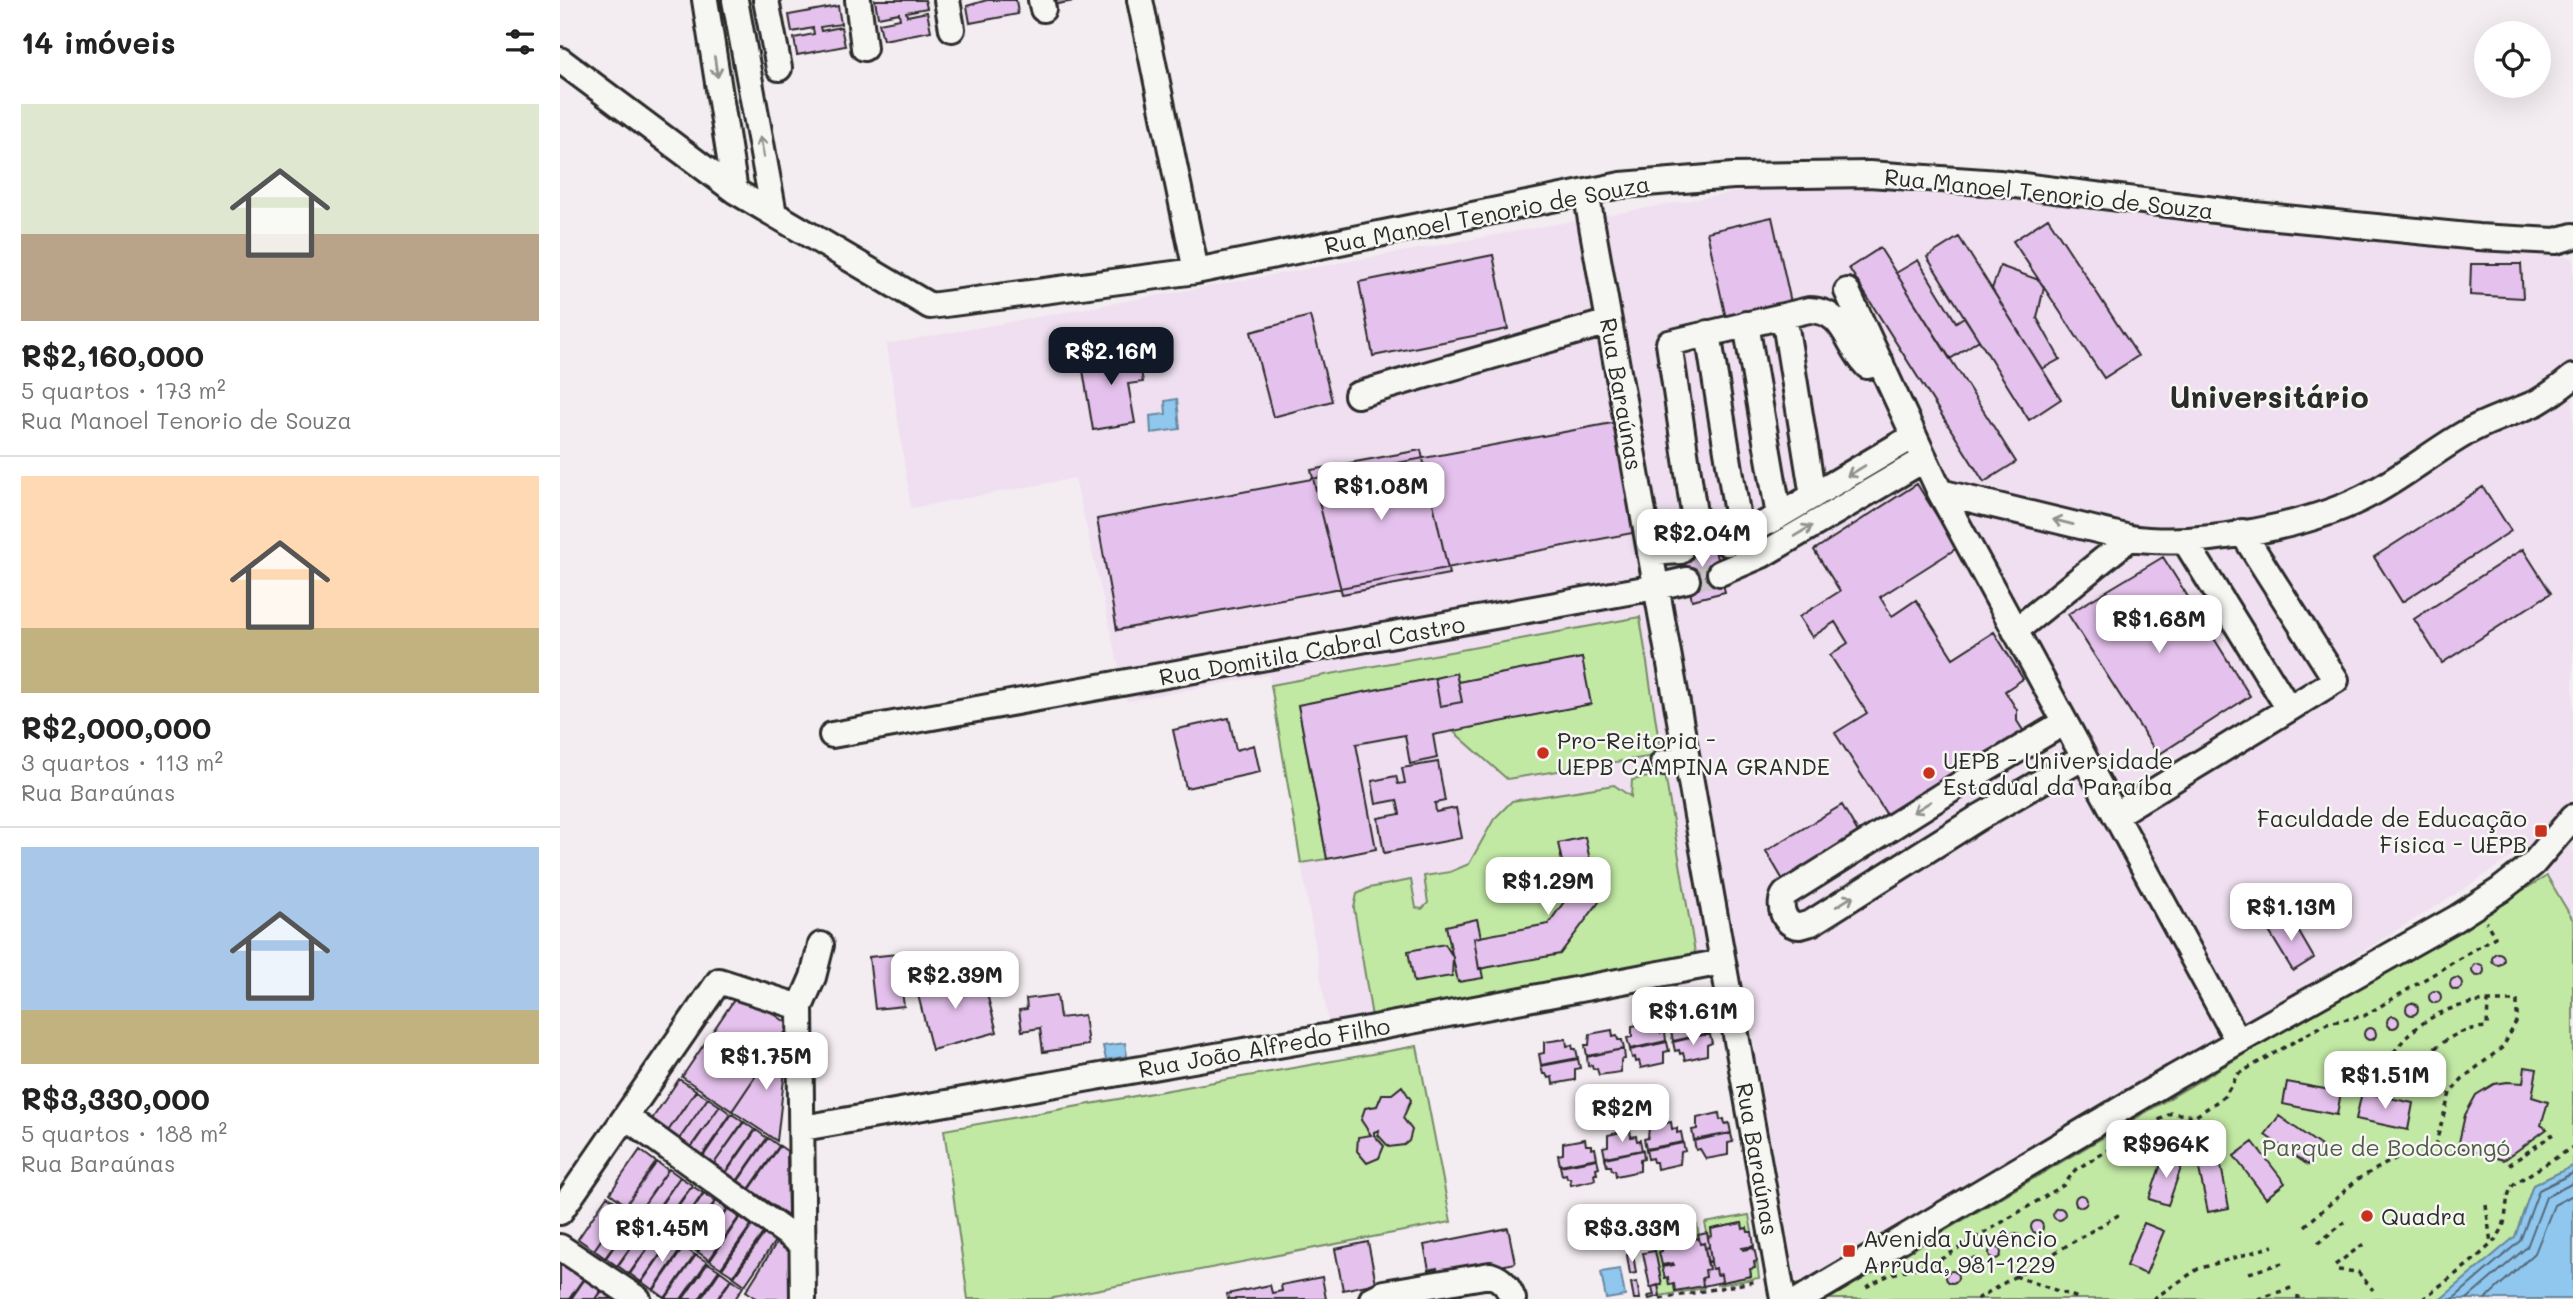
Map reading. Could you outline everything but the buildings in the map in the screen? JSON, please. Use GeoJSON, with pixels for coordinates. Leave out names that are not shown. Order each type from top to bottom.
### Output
{"type":"FeatureCollection","features":[{"type":"Feature","properties":{"kind":"street"},"geometry":{"type":"LineString","coordinates":[[705,0],[735,191]]}},
{"type":"Feature","properties":{"kind":"street"},"geometry":{"type":"LineString","coordinates":[[735,0],[774,214]]}},
{"type":"Feature","properties":{"kind":"street"},"geometry":{"type":"LineString","coordinates":[[766,0],[779,68]]}},
{"type":"Feature","properties":{"kind":"street"},"geometry":{"type":"LineString","coordinates":[[858,0],[864,48]]}},
{"type":"Feature","properties":{"kind":"street"},"geometry":{"type":"LineString","coordinates":[[947,0],[952,30]]}},
{"type":"Feature","properties":{"kind":"street"},"geometry":{"type":"LineString","coordinates":[[1140,0],[1196,271]]}},
{"type":"Feature","properties":{"kind":"street","name":"Rua Manoel Tenorio de Souza"},"geometry":{"type":"LineString","coordinates":[[560,60],[735,191],[930,306],[1196,271],[1621,185],[1733,176],[1869,174],[1999,183],[2255,215],[2478,237],[2567,240]]}},
{"type":"Feature","properties":{"kind":"street","name":"Rua Baraúnas"},"geometry":{"type":"LineString","coordinates":[[1586,191],[1783,1299]]}},
{"type":"Feature","properties":{"kind":"street"},"geometry":{"type":"LineString","coordinates":[[1847,291],[1940,492],[2238,1041]]}},
{"type":"Feature","properties":{"kind":"street"},"geometry":{"type":"LineString","coordinates":[[1881,363],[1867,366],[1859,358],[1835,318],[1824,310],[1809,310],[1671,341],[1668,345],[1697,534],[1728,539],[1779,516],[1914,436]]}},
{"type":"Feature","properties":{"kind":"street"},"geometry":{"type":"LineString","coordinates":[[1784,316],[1814,496]]}},
{"type":"Feature","properties":{"kind":"street"},"geometry":{"type":"LineString","coordinates":[[1357,395],[1609,322]]}},
{"type":"Feature","properties":{"kind":"street"},"geometry":{"type":"LineString","coordinates":[[1746,324],[1779,516]]}},
{"type":"Feature","properties":{"kind":"street"},"geometry":{"type":"LineString","coordinates":[[1708,333],[1728,539],[1723,572],[1762,555],[1925,459]]}},
{"type":"Feature","properties":{"kind":"street"},"geometry":{"type":"LineString","coordinates":[[1940,492],[2130,538],[2185,541],[2242,532],[2322,513],[2374,492],[2466,432],[2540,401],[2573,377]]}},
{"type":"Feature","properties":{"kind":"street"},"geometry":{"type":"LineString","coordinates":[[2115,815],[2336,680],[2242,532]]}},
{"type":"Feature","properties":{"kind":"street"},"geometry":{"type":"LineString","coordinates":[[2015,631],[2130,538]]}},
{"type":"Feature","properties":{"kind":"street"},"geometry":{"type":"LineString","coordinates":[[2185,541],[2288,709]]}},
{"type":"Feature","properties":{"kind":"street"},"geometry":{"type":"LineString","coordinates":[[1650,553],[1680,551]]}},
{"type":"Feature","properties":{"kind":"street","name":"Rua Domitila Cabral Castro"},"geometry":{"type":"LineString","coordinates":[[832,735],[1687,580]]}},
{"type":"Feature","properties":{"kind":"street"},"geometry":{"type":"LineString","coordinates":[[2064,722],[1794,888],[1782,898],[1782,910],[1791,924],[1797,926],[1811,923],[1978,818],[2084,757]]}},
{"type":"Feature","properties":{"kind":"street"},"geometry":{"type":"LineString","coordinates":[[1663,763],[1687,759]]}},
{"type":"Feature","properties":{"kind":"street"},"geometry":{"type":"LineString","coordinates":[[1801,1299],[2238,1041],[2404,950],[2475,906],[2533,864],[2573,817]]}},
{"type":"Feature","properties":{"kind":"street"},"geometry":{"type":"LineString","coordinates":[[803,1299],[800,1007],[813,977],[821,946]]}},
{"type":"Feature","properties":{"kind":"street","name":"Rua João Alfredo Filho"},"geometry":{"type":"LineString","coordinates":[[803,1128],[1723,962]]}},
{"type":"Feature","properties":{"kind":"street"},"geometry":{"type":"LineString","coordinates":[[560,1212],[719,981],[800,1007]]}},
{"type":"Feature","properties":{"kind":"street"},"geometry":{"type":"LineString","coordinates":[[626,1117],[803,1245]]}},
{"type":"Feature","properties":{"kind":"street"},"geometry":{"type":"LineString","coordinates":[[560,1247],[638,1299]]}},
{"type":"Feature","properties":{"kind":"street"},"geometry":{"type":"LineString","coordinates":[[1372,1299],[1384,1293],[1489,1275],[1499,1278],[1513,1299]]}},
{"type":"Feature","properties":{"kind":"path"},"geometry":{"type":"LineString","coordinates":[[1855,1293],[1889,1275],[1936,1262],[2064,1185],[2075,1170],[2087,1166],[2171,1113],[2196,1116],[2225,1096],[2238,1074],[2325,1025],[2364,1016],[2495,937],[2475,906]]}},
{"type":"Feature","properties":{"kind":"path"},"geometry":{"type":"LineString","coordinates":[[2388,1061],[2410,1033],[2428,1018],[2465,1003],[2517,1000],[2517,1020],[2503,1047],[2463,1078],[2450,1093],[2435,1146]]}},
{"type":"Feature","properties":{"kind":"path"},"geometry":{"type":"LineString","coordinates":[[2413,1073],[2423,1058],[2445,1040],[2460,1031],[2487,1027],[2488,1001]]}},
{"type":"Feature","properties":{"kind":"path"},"geometry":{"type":"LineString","coordinates":[[2325,1025],[2328,1030]]}},
{"type":"Feature","properties":{"kind":"path"},"geometry":{"type":"LineString","coordinates":[[2509,1165],[2553,1134]]}},
{"type":"Feature","properties":{"kind":"path"},"geometry":{"type":"LineString","coordinates":[[2423,1299],[2491,1244],[2502,1230],[2508,1192],[2514,1184],[2573,1147]]}},
{"type":"Feature","properties":{"kind":"path"},"geometry":{"type":"LineString","coordinates":[[2305,1226],[2358,1179],[2400,1156]]}},
{"type":"Feature","properties":{"kind":"path"},"geometry":{"type":"LineString","coordinates":[[2486,1205],[2491,1244]]}},
{"type":"Feature","properties":{"kind":"path"},"geometry":{"type":"LineString","coordinates":[[1977,1299],[2120,1213]]}},
{"type":"Feature","properties":{"kind":"path"},"geometry":{"type":"LineString","coordinates":[[2318,1243],[2345,1222]]}},
{"type":"Feature","properties":{"kind":"path"},"geometry":{"type":"LineString","coordinates":[[2365,1243],[2337,1267],[2358,1272],[2372,1290]]}},
{"type":"Feature","properties":{"kind":"path"},"geometry":{"type":"LineString","coordinates":[[2153,1299],[2198,1269],[2273,1246]]}},
{"type":"Feature","properties":{"kind":"path"},"geometry":{"type":"LineString","coordinates":[[2249,1273],[2281,1263]]}},
{"type":"Feature","properties":{"kind":"path"},"geometry":{"type":"LineString","coordinates":[[2015,1276],[2081,1299]]}},
{"type":"Feature","properties":{"kind":"path"},"geometry":{"type":"LineString","coordinates":[[1661,1299],[1711,1287],[1767,1279]]}},
{"type":"Feature","properties":{"kind":"path"},"geometry":{"type":"LineString","coordinates":[[2258,1299],[2294,1287]]}},
{"type":"Feature","properties":{"kind":"shaded area","name":"UEPB - Universidade Estadual da Paraíba"},"geometry":{"type":"Polygon","coordinates":[[[1883,181],[2573,258],[2573,920],[2527,846],[2464,889],[2296,992],[1797,1286],[1737,951],[1330,1031],[1269,675],[1127,701],[1075,478],[911,508],[887,344],[1759,188],[1883,181]]]}},
{"type":"Feature","properties":{"kind":"green space"},"geometry":{"type":"Polygon","coordinates":[[[1640,617],[1661,755],[1507,779],[1453,731],[1590,704],[1582,658],[1458,682],[1456,674],[1298,705],[1327,859],[1301,863],[1271,685],[1640,617]]]}},
{"type":"Feature","properties":{"kind":"green space"},"geometry":{"type":"Polygon","coordinates":[[[1665,774],[1696,959],[1373,1023],[1354,908],[1357,894],[1369,888],[1411,880],[1416,908],[1422,909],[1428,903],[1424,876],[1450,872],[1469,864],[1494,819],[1512,801],[1614,785],[1631,797],[1632,780],[1665,774]]]}},
{"type":"Feature","properties":{"kind":"green space","name":"Parque de Bodocongó"},"geometry":{"type":"Polygon","coordinates":[[[2547,876],[2573,920],[2573,1166],[2533,1185],[2515,1237],[2441,1299],[1829,1299],[2547,876]]]}},
{"type":"Feature","properties":{"kind":"green space"},"geometry":{"type":"Polygon","coordinates":[[[1417,1046],[1451,1222],[1048,1299],[968,1299],[944,1130],[1417,1046]]]}},
{"type":"Feature","properties":{"kind":"green space"},"geometry":{"type":"Polygon","coordinates":[[[1749,1215],[1752,1232],[1748,1232],[1747,1228],[1743,1229],[1742,1223],[1711,1229],[1712,1236],[1708,1237],[1705,1223],[1749,1215]]]}},
{"type":"Feature","properties":{"kind":"green space"},"geometry":{"type":"Polygon","coordinates":[[[1697,1225],[1699,1238],[1695,1239],[1694,1232],[1665,1238],[1666,1244],[1661,1245],[1662,1251],[1659,1252],[1665,1278],[1668,1277],[1669,1285],[1674,1284],[1675,1291],[1704,1285],[1704,1288],[1660,1296],[1658,1285],[1662,1284],[1653,1240],[1637,1242],[1636,1237],[1697,1225]]]}},
{"type":"Feature","properties":{"kind":"green space"},"geometry":{"type":"Polygon","coordinates":[[[1757,1261],[1759,1278],[1717,1285],[1751,1276],[1750,1269],[1757,1261]]]}},
{"type":"Feature","properties":{"kind":"water"},"geometry":{"type":"Polygon","coordinates":[[[1177,399],[1180,429],[1151,433],[1150,416],[1166,414],[1165,401],[1177,399]]]}},
{"type":"Feature","properties":{"kind":"water"},"geometry":{"type":"Polygon","coordinates":[[[1125,1043],[1127,1056],[1106,1060],[1103,1046],[1125,1043]]]}},
{"type":"Feature","properties":{"kind":"water"},"geometry":{"type":"Polygon","coordinates":[[[2573,1166],[2573,1299],[2441,1299],[2515,1237],[2533,1185],[2573,1166]]]}},
{"type":"Feature","properties":{"kind":"water"},"geometry":{"type":"Polygon","coordinates":[[[1620,1269],[1625,1296],[1606,1299],[1601,1272],[1620,1269]]]}},
{"type":"Feature","properties":{"kind":"tunnel"},"geometry":{"type":"LineString","coordinates":[[1680,551],[1714,546]]}},
{"type":"Feature","properties":{"kind":"tunnel"},"geometry":{"type":"LineString","coordinates":[[1687,580],[1720,573]]}},
{"type":"Feature","properties":{"kind":"place","name":"Pro-Reitoria - UEPB CAMPINA GRANDE"},"geometry":{"type":"Point","coordinates":[1543,753]}},
{"type":"Feature","properties":{"kind":"place","name":"UEPB - Universidade Estadual da Paraíba"},"geometry":{"type":"Point","coordinates":[1929,773]}},
{"type":"Feature","properties":{"kind":"place","name":"Faculdade de Educação Física - UEPB"},"geometry":{"type":"Point","coordinates":[2541,831]}},
{"type":"Feature","properties":{"kind":"place","name":"Quadra"},"geometry":{"type":"Point","coordinates":[2367,1216]}},
{"type":"Feature","properties":{"kind":"place","name":"Avenida Juvêncio Arruda, 981-1229"},"geometry":{"type":"Point","coordinates":[1849,1251]}},
{"type":"Feature","properties":{"kind":"district","name":"Universitário"},"geometry":{"type":"Point","coordinates":[2269,396]}}]}
